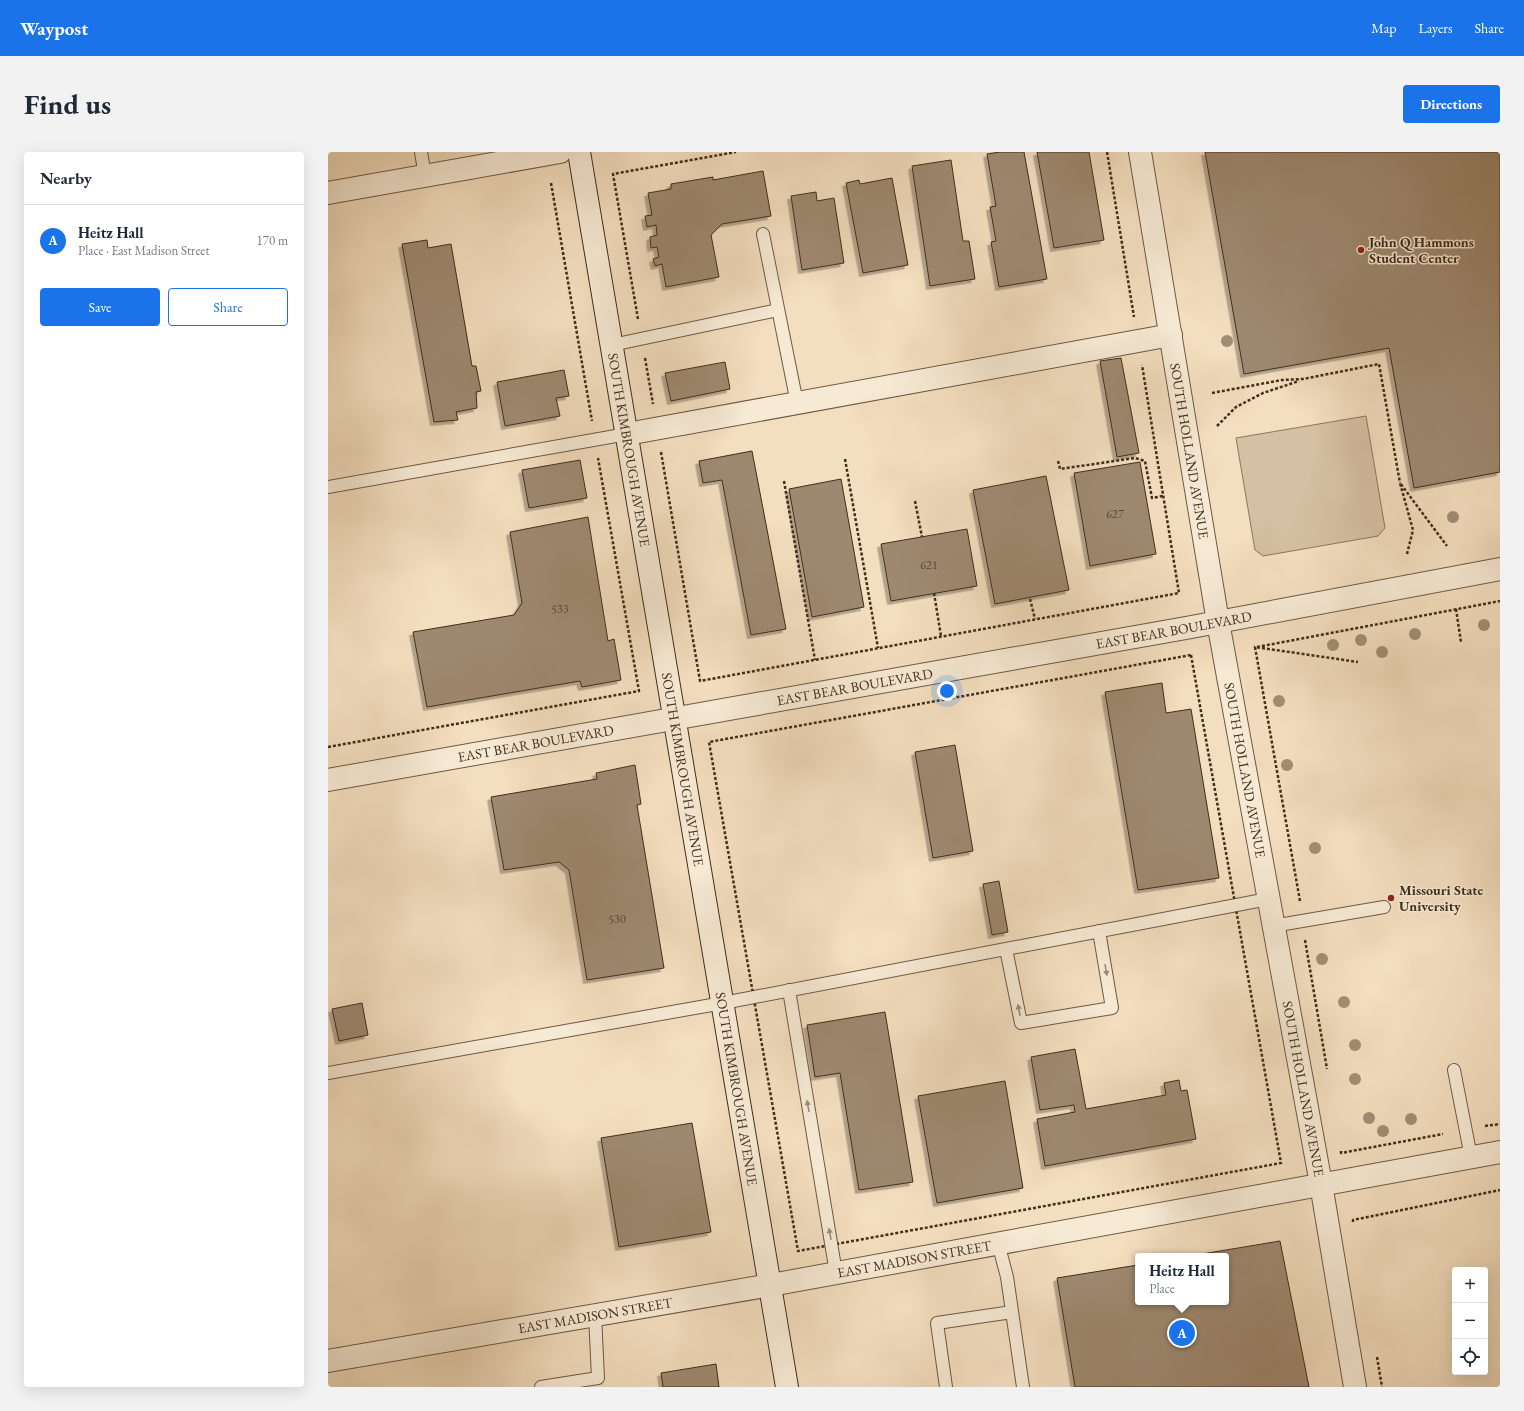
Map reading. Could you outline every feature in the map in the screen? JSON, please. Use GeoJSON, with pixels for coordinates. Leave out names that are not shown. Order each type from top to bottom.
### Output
{"type":"FeatureCollection","features":[{"type":"Feature","properties":{"kind":"street"},"geometry":{"type":"LineString","coordinates":[[328,193],[425,176],[503,157],[560,152]]}},
{"type":"Feature","properties":{"kind":"street","name":"SOUTH KIMBROUGH AVENUE"},"geometry":{"type":"LineString","coordinates":[[579,152],[676,718],[787,1387]]}},
{"type":"Feature","properties":{"kind":"street","name":"SOUTH HOLLAND AVENUE"},"geometry":{"type":"LineString","coordinates":[[1140,152],[1218,622],[1321,1184],[1355,1387]]}},
{"type":"Feature","properties":{"kind":"street"},"geometry":{"type":"LineString","coordinates":[[627,434],[1171,334]]}},
{"type":"Feature","properties":{"kind":"street","name":"EAST BEAR BOULEVARD"},"geometry":{"type":"LineString","coordinates":[[328,780],[1218,622],[1500,569]]}},
{"type":"Feature","properties":{"kind":"street","name":"EAST MADISON STREET"},"geometry":{"type":"LineString","coordinates":[[328,1361],[771,1285],[1500,1152]]}},
{"type":"Feature","properties":{"kind":"lane"},"geometry":{"type":"LineString","coordinates":[[421,152],[425,176]]}},
{"type":"Feature","properties":{"kind":"lane"},"geometry":{"type":"LineString","coordinates":[[763,234],[797,403]]}},
{"type":"Feature","properties":{"kind":"lane"},"geometry":{"type":"LineString","coordinates":[[612,345],[778,310]]}},
{"type":"Feature","properties":{"kind":"lane"},"geometry":{"type":"LineString","coordinates":[[328,487],[627,434]]}},
{"type":"Feature","properties":{"kind":"lane"},"geometry":{"type":"LineString","coordinates":[[328,1073],[723,1003],[1268,899]]}},
{"type":"Feature","properties":{"kind":"lane"},"geometry":{"type":"LineString","coordinates":[[1273,926],[1384,907]]}},
{"type":"Feature","properties":{"kind":"lane"},"geometry":{"type":"LineString","coordinates":[[1006,949],[1021,1023],[1112,1008],[1099,931]]}},
{"type":"Feature","properties":{"kind":"lane"},"geometry":{"type":"LineString","coordinates":[[789,990],[836,1273]]}},
{"type":"Feature","properties":{"kind":"lane"},"geometry":{"type":"LineString","coordinates":[[1454,1070],[1471,1157]]}},
{"type":"Feature","properties":{"kind":"lane"},"geometry":{"type":"LineString","coordinates":[[998,1243],[1007,1277],[1023,1387]]}},
{"type":"Feature","properties":{"kind":"lane"},"geometry":{"type":"LineString","coordinates":[[946,1387],[936,1323],[1012,1312]]}},
{"type":"Feature","properties":{"kind":"lane"},"geometry":{"type":"LineString","coordinates":[[541,1387],[601,1383],[595,1315]]}},
{"type":"Feature","properties":{"kind":"path"},"geometry":{"type":"LineString","coordinates":[[736,152],[613,174],[700,681],[1179,593],[1107,152]]}},
{"type":"Feature","properties":{"kind":"path"},"geometry":{"type":"LineString","coordinates":[[328,747],[639,691],[551,184]]}},
{"type":"Feature","properties":{"kind":"path"},"geometry":{"type":"LineString","coordinates":[[1217,426],[1236,407],[1263,393],[1303,379],[1379,364],[1400,483],[1413,530],[1407,554]]}},
{"type":"Feature","properties":{"kind":"path"},"geometry":{"type":"LineString","coordinates":[[1212,393],[1282,380],[1303,379]]}},
{"type":"Feature","properties":{"kind":"path"},"geometry":{"type":"LineString","coordinates":[[1058,461],[1060,469],[1135,458],[1145,461],[1152,498],[1163,496]]}},
{"type":"Feature","properties":{"kind":"path"},"geometry":{"type":"LineString","coordinates":[[845,459],[878,648]]}},
{"type":"Feature","properties":{"kind":"path"},"geometry":{"type":"LineString","coordinates":[[784,481],[815,660]]}},
{"type":"Feature","properties":{"kind":"path"},"geometry":{"type":"LineString","coordinates":[[1400,483],[1447,546]]}},
{"type":"Feature","properties":{"kind":"path"},"geometry":{"type":"LineString","coordinates":[[915,501],[922,537]]}},
{"type":"Feature","properties":{"kind":"path"},"geometry":{"type":"LineString","coordinates":[[934,593],[941,636]]}},
{"type":"Feature","properties":{"kind":"path"},"geometry":{"type":"LineString","coordinates":[[1030,599],[1035,619]]}},
{"type":"Feature","properties":{"kind":"path"},"geometry":{"type":"LineString","coordinates":[[1255,647],[1500,601]]}},
{"type":"Feature","properties":{"kind":"path"},"geometry":{"type":"LineString","coordinates":[[1456,609],[1461,642]]}},
{"type":"Feature","properties":{"kind":"path"},"geometry":{"type":"LineString","coordinates":[[1255,647],[1358,662]]}},
{"type":"Feature","properties":{"kind":"path"},"geometry":{"type":"LineString","coordinates":[[1255,647],[1300,901]]}},
{"type":"Feature","properties":{"kind":"path"},"geometry":{"type":"LineString","coordinates":[[1305,940],[1328,1074]]}},
{"type":"Feature","properties":{"kind":"path"},"geometry":{"type":"LineString","coordinates":[[1484,1126],[1500,1124]]}},
{"type":"Feature","properties":{"kind":"path"},"geometry":{"type":"LineString","coordinates":[[1340,1145],[1341,1153],[1443,1134]]}},
{"type":"Feature","properties":{"kind":"path"},"geometry":{"type":"LineString","coordinates":[[1354,1228],[1353,1220],[1500,1190]]}},
{"type":"Feature","properties":{"kind":"path"},"geometry":{"type":"LineString","coordinates":[[1377,1357],[1382,1387]]}},
{"type":"Feature","properties":{"kind":"shaded area"},"geometry":{"type":"Polygon","coordinates":[[[1366,416],[1385,528],[1378,536],[1263,556],[1255,550],[1236,438],[1366,416]]]}},
{"type":"Feature","properties":{"kind":"building"},"geometry":{"type":"Polygon","coordinates":[[[1000,152],[1024,152],[1047,279],[999,287],[991,242],[996,241],[990,207],[996,206],[987,154],[1000,152]]]}},
{"type":"Feature","properties":{"kind":"building"},"geometry":{"type":"Polygon","coordinates":[[[1037,152],[1089,152],[1104,240],[1054,248],[1037,152]]]}},
{"type":"Feature","properties":{"kind":"building","name":"John Q Hammons Student Center"},"geometry":{"type":"Polygon","coordinates":[[[1205,152],[1500,152],[1500,472],[1414,488],[1389,348],[1244,374],[1205,152]]]}},
{"type":"Feature","properties":{"kind":"building"},"geometry":{"type":"Polygon","coordinates":[[[951,160],[963,241],[969,241],[975,279],[930,286],[912,166],[951,160]]]}},
{"type":"Feature","properties":{"kind":"building"},"geometry":{"type":"Polygon","coordinates":[[[763,171],[771,216],[722,224],[711,235],[719,277],[666,287],[662,264],[655,266],[653,259],[659,257],[657,247],[651,248],[650,237],[657,235],[656,225],[647,227],[645,216],[652,215],[648,193],[671,189],[671,184],[713,177],[713,180],[763,171]]]}},
{"type":"Feature","properties":{"kind":"building"},"geometry":{"type":"Polygon","coordinates":[[[892,178],[908,265],[863,273],[846,183],[859,180],[860,184],[892,178]]]}},
{"type":"Feature","properties":{"kind":"building"},"geometry":{"type":"Polygon","coordinates":[[[816,192],[817,201],[834,198],[844,263],[802,270],[791,196],[816,192]]]}},
{"type":"Feature","properties":{"kind":"building"},"geometry":{"type":"Polygon","coordinates":[[[427,240],[428,248],[451,244],[472,366],[476,366],[481,391],[476,392],[477,408],[456,412],[458,420],[434,422],[402,244],[427,240]]]}},
{"type":"Feature","properties":{"kind":"building"},"geometry":{"type":"Polygon","coordinates":[[[1121,358],[1139,453],[1117,457],[1100,361],[1121,358]]]}},
{"type":"Feature","properties":{"kind":"building"},"geometry":{"type":"Polygon","coordinates":[[[725,362],[730,389],[671,401],[665,373],[725,362]]]}},
{"type":"Feature","properties":{"kind":"building"},"geometry":{"type":"Polygon","coordinates":[[[564,370],[569,396],[556,398],[560,416],[505,426],[497,382],[564,370]]]}},
{"type":"Feature","properties":{"kind":"building"},"geometry":{"type":"Polygon","coordinates":[[[752,451],[786,629],[751,635],[722,480],[703,483],[699,461],[752,451]]]}},
{"type":"Feature","properties":{"kind":"building"},"geometry":{"type":"Polygon","coordinates":[[[580,460],[587,498],[529,508],[522,470],[580,460]]]}},
{"type":"Feature","properties":{"kind":"building"},"geometry":{"type":"Polygon","coordinates":[[[1140,462],[1156,554],[1090,566],[1074,473],[1140,462]]]}},
{"type":"Feature","properties":{"kind":"building"},"geometry":{"type":"Polygon","coordinates":[[[1046,476],[1069,590],[995,604],[973,490],[1046,476]]]}},
{"type":"Feature","properties":{"kind":"building"},"geometry":{"type":"Polygon","coordinates":[[[841,479],[864,607],[812,617],[789,489],[841,479]]]}},
{"type":"Feature","properties":{"kind":"building"},"geometry":{"type":"Polygon","coordinates":[[[588,517],[608,641],[614,639],[621,680],[582,687],[580,681],[427,707],[413,632],[514,615],[522,603],[510,532],[588,517]]]}},
{"type":"Feature","properties":{"kind":"building"},"geometry":{"type":"Polygon","coordinates":[[[967,529],[977,586],[891,601],[881,544],[967,529]]]}},
{"type":"Feature","properties":{"kind":"building"},"geometry":{"type":"Polygon","coordinates":[[[1162,683],[1166,713],[1191,709],[1219,878],[1138,890],[1105,692],[1162,683]]]}},
{"type":"Feature","properties":{"kind":"building"},"geometry":{"type":"Polygon","coordinates":[[[955,745],[973,851],[933,858],[915,752],[955,745]]]}},
{"type":"Feature","properties":{"kind":"building"},"geometry":{"type":"Polygon","coordinates":[[[635,765],[641,804],[637,805],[664,968],[587,980],[569,870],[559,862],[504,870],[491,797],[597,779],[596,773],[635,765]]]}},
{"type":"Feature","properties":{"kind":"building"},"geometry":{"type":"Polygon","coordinates":[[[999,881],[1008,932],[992,935],[983,884],[999,881]]]}},
{"type":"Feature","properties":{"kind":"building"},"geometry":{"type":"Polygon","coordinates":[[[362,1003],[368,1035],[339,1041],[332,1009],[362,1003]]]}},
{"type":"Feature","properties":{"kind":"building"},"geometry":{"type":"Polygon","coordinates":[[[885,1012],[913,1182],[859,1190],[840,1073],[815,1077],[807,1025],[885,1012]]]}},
{"type":"Feature","properties":{"kind":"building"},"geometry":{"type":"Polygon","coordinates":[[[1075,1049],[1086,1109],[1166,1095],[1164,1083],[1179,1080],[1181,1091],[1187,1090],[1196,1139],[1045,1166],[1037,1119],[1075,1112],[1074,1105],[1040,1110],[1031,1057],[1075,1049]]]}},
{"type":"Feature","properties":{"kind":"building"},"geometry":{"type":"Polygon","coordinates":[[[1005,1081],[1023,1188],[937,1203],[918,1096],[1005,1081]]]}},
{"type":"Feature","properties":{"kind":"building"},"geometry":{"type":"Polygon","coordinates":[[[692,1123],[711,1232],[619,1247],[601,1138],[692,1123]]]}},
{"type":"Feature","properties":{"kind":"building"},"geometry":{"type":"Polygon","coordinates":[[[1280,1241],[1309,1387],[1075,1387],[1057,1278],[1135,1265],[1135,1305],[1229,1305],[1229,1253],[1208,1253],[1280,1241]]]}},
{"type":"Feature","properties":{"kind":"building"},"geometry":{"type":"Polygon","coordinates":[[[716,1364],[719,1387],[663,1387],[661,1373],[716,1364]]]}},
{"type":"Feature","properties":{"kind":"place","name":"John Q Hammons Student Center"},"geometry":{"type":"Point","coordinates":[1361,250]}},
{"type":"Feature","properties":{"kind":"place","name":"Missouri State University"},"geometry":{"type":"Point","coordinates":[1391,898]}},
{"type":"Feature","properties":{"kind":"place","name":"Heitz Hall"},"geometry":{"type":"Point","coordinates":[1182,1333]}}]}
